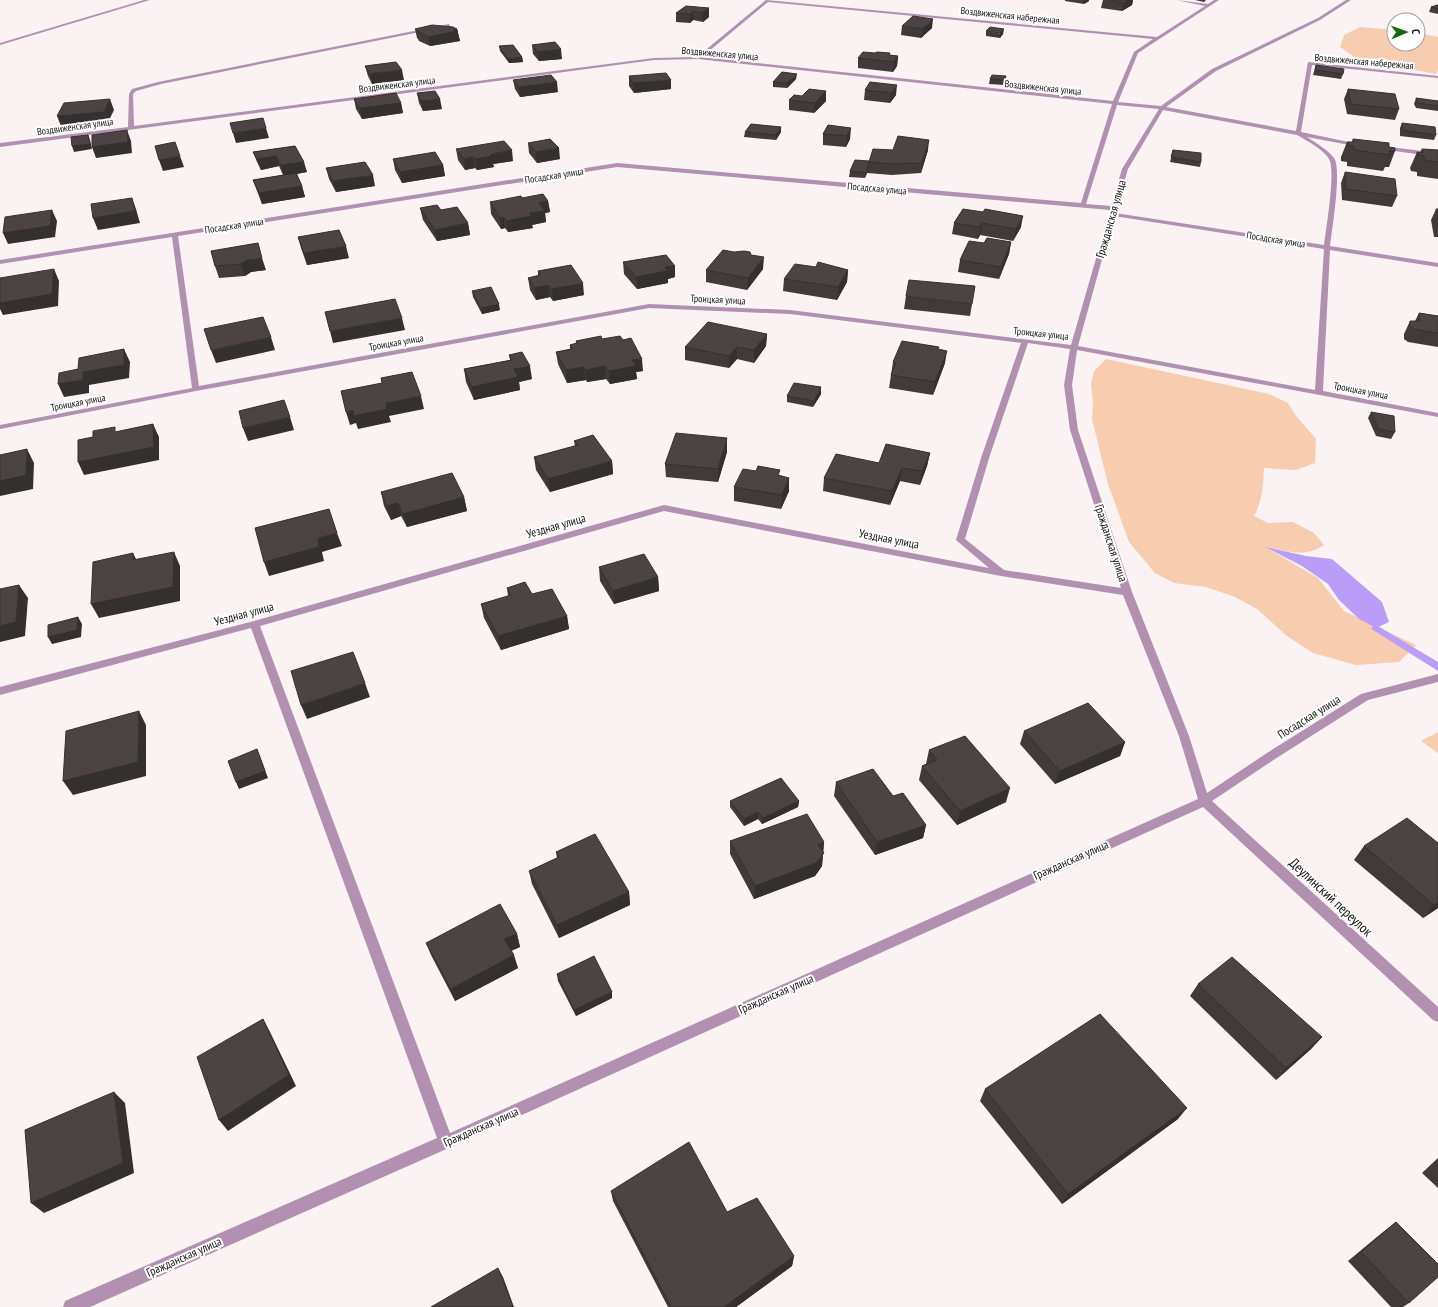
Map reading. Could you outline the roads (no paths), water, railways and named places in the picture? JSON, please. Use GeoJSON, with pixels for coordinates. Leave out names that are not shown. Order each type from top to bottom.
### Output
{"type":"FeatureCollection","features":[{"type":"Feature","properties":{"kind":"street"},"geometry":{"type":"LineString","coordinates":[[0,44],[148,0]]}},
{"type":"Feature","properties":{"kind":"street"},"geometry":{"type":"LineString","coordinates":[[698,58],[768,0]]}},
{"type":"Feature","properties":{"kind":"street","name":"Воздвиженская набережная"},"geometry":{"type":"LineString","coordinates":[[768,0],[1156,38]]}},
{"type":"Feature","properties":{"kind":"street"},"geometry":{"type":"LineString","coordinates":[[1178,0],[1208,5]]}},
{"type":"Feature","properties":{"kind":"street"},"geometry":{"type":"LineString","coordinates":[[1083,205],[1115,103],[1136,52],[1217,0]]}},
{"type":"Feature","properties":{"kind":"street","name":"Гражданская улица"},"geometry":{"type":"LineString","coordinates":[[71,1307],[446,1142],[1204,801],[1184,736],[1127,592],[1074,430],[1068,385],[1074,347],[1125,169],[1162,108],[1214,70],[1319,19],[1349,0]]}},
{"type":"Feature","properties":{"kind":"street"},"geometry":{"type":"LineString","coordinates":[[131,128],[131,94],[134,90],[160,83],[449,24]]}},
{"type":"Feature","properties":{"kind":"street","name":"Воздвиженская улица"},"geometry":{"type":"LineString","coordinates":[[0,145],[654,59],[698,58],[1162,108],[1370,146]]}},
{"type":"Feature","properties":{"kind":"street","name":"Воздвиженская набережная"},"geometry":{"type":"LineString","coordinates":[[1298,133],[1310,63],[1438,77]]}},
{"type":"Feature","properties":{"kind":"street"},"geometry":{"type":"LineString","coordinates":[[1298,133],[1318,146],[1332,159],[1335,172],[1327,247],[1319,392]]}},
{"type":"Feature","properties":{"kind":"street"},"geometry":{"type":"LineString","coordinates":[[1377,147],[1438,155]]}},
{"type":"Feature","properties":{"kind":"street","name":"Посадская улица"},"geometry":{"type":"LineString","coordinates":[[0,262],[617,165],[1083,205],[1438,265]]}},
{"type":"Feature","properties":{"kind":"street"},"geometry":{"type":"LineString","coordinates":[[175,234],[196,389]]}},
{"type":"Feature","properties":{"kind":"street","name":"Троицкая улица"},"geometry":{"type":"LineString","coordinates":[[0,427],[196,389],[649,306],[790,312],[1074,347],[1438,415]]}},
{"type":"Feature","properties":{"kind":"street"},"geometry":{"type":"LineString","coordinates":[[1002,573],[960,540],[986,455],[1025,342]]}},
{"type":"Feature","properties":{"kind":"street","name":"Уездная улица"},"geometry":{"type":"LineString","coordinates":[[0,692],[254,624],[664,508],[1002,573],[1127,592]]}},
{"type":"Feature","properties":{"kind":"street"},"geometry":{"type":"LineString","coordinates":[[254,624],[446,1142]]}},
{"type":"Feature","properties":{"kind":"street","name":"Посадская улица"},"geometry":{"type":"LineString","coordinates":[[1204,801],[1271,756],[1365,697],[1438,678]]}},
{"type":"Feature","properties":{"kind":"street","name":"Деулинский переулок"},"geometry":{"type":"LineString","coordinates":[[1204,801],[1438,1016]]}},
{"type":"Feature","properties":{"kind":"waterway"},"geometry":{"type":"LineString","coordinates":[[1376,628],[1438,667]]}}]}
